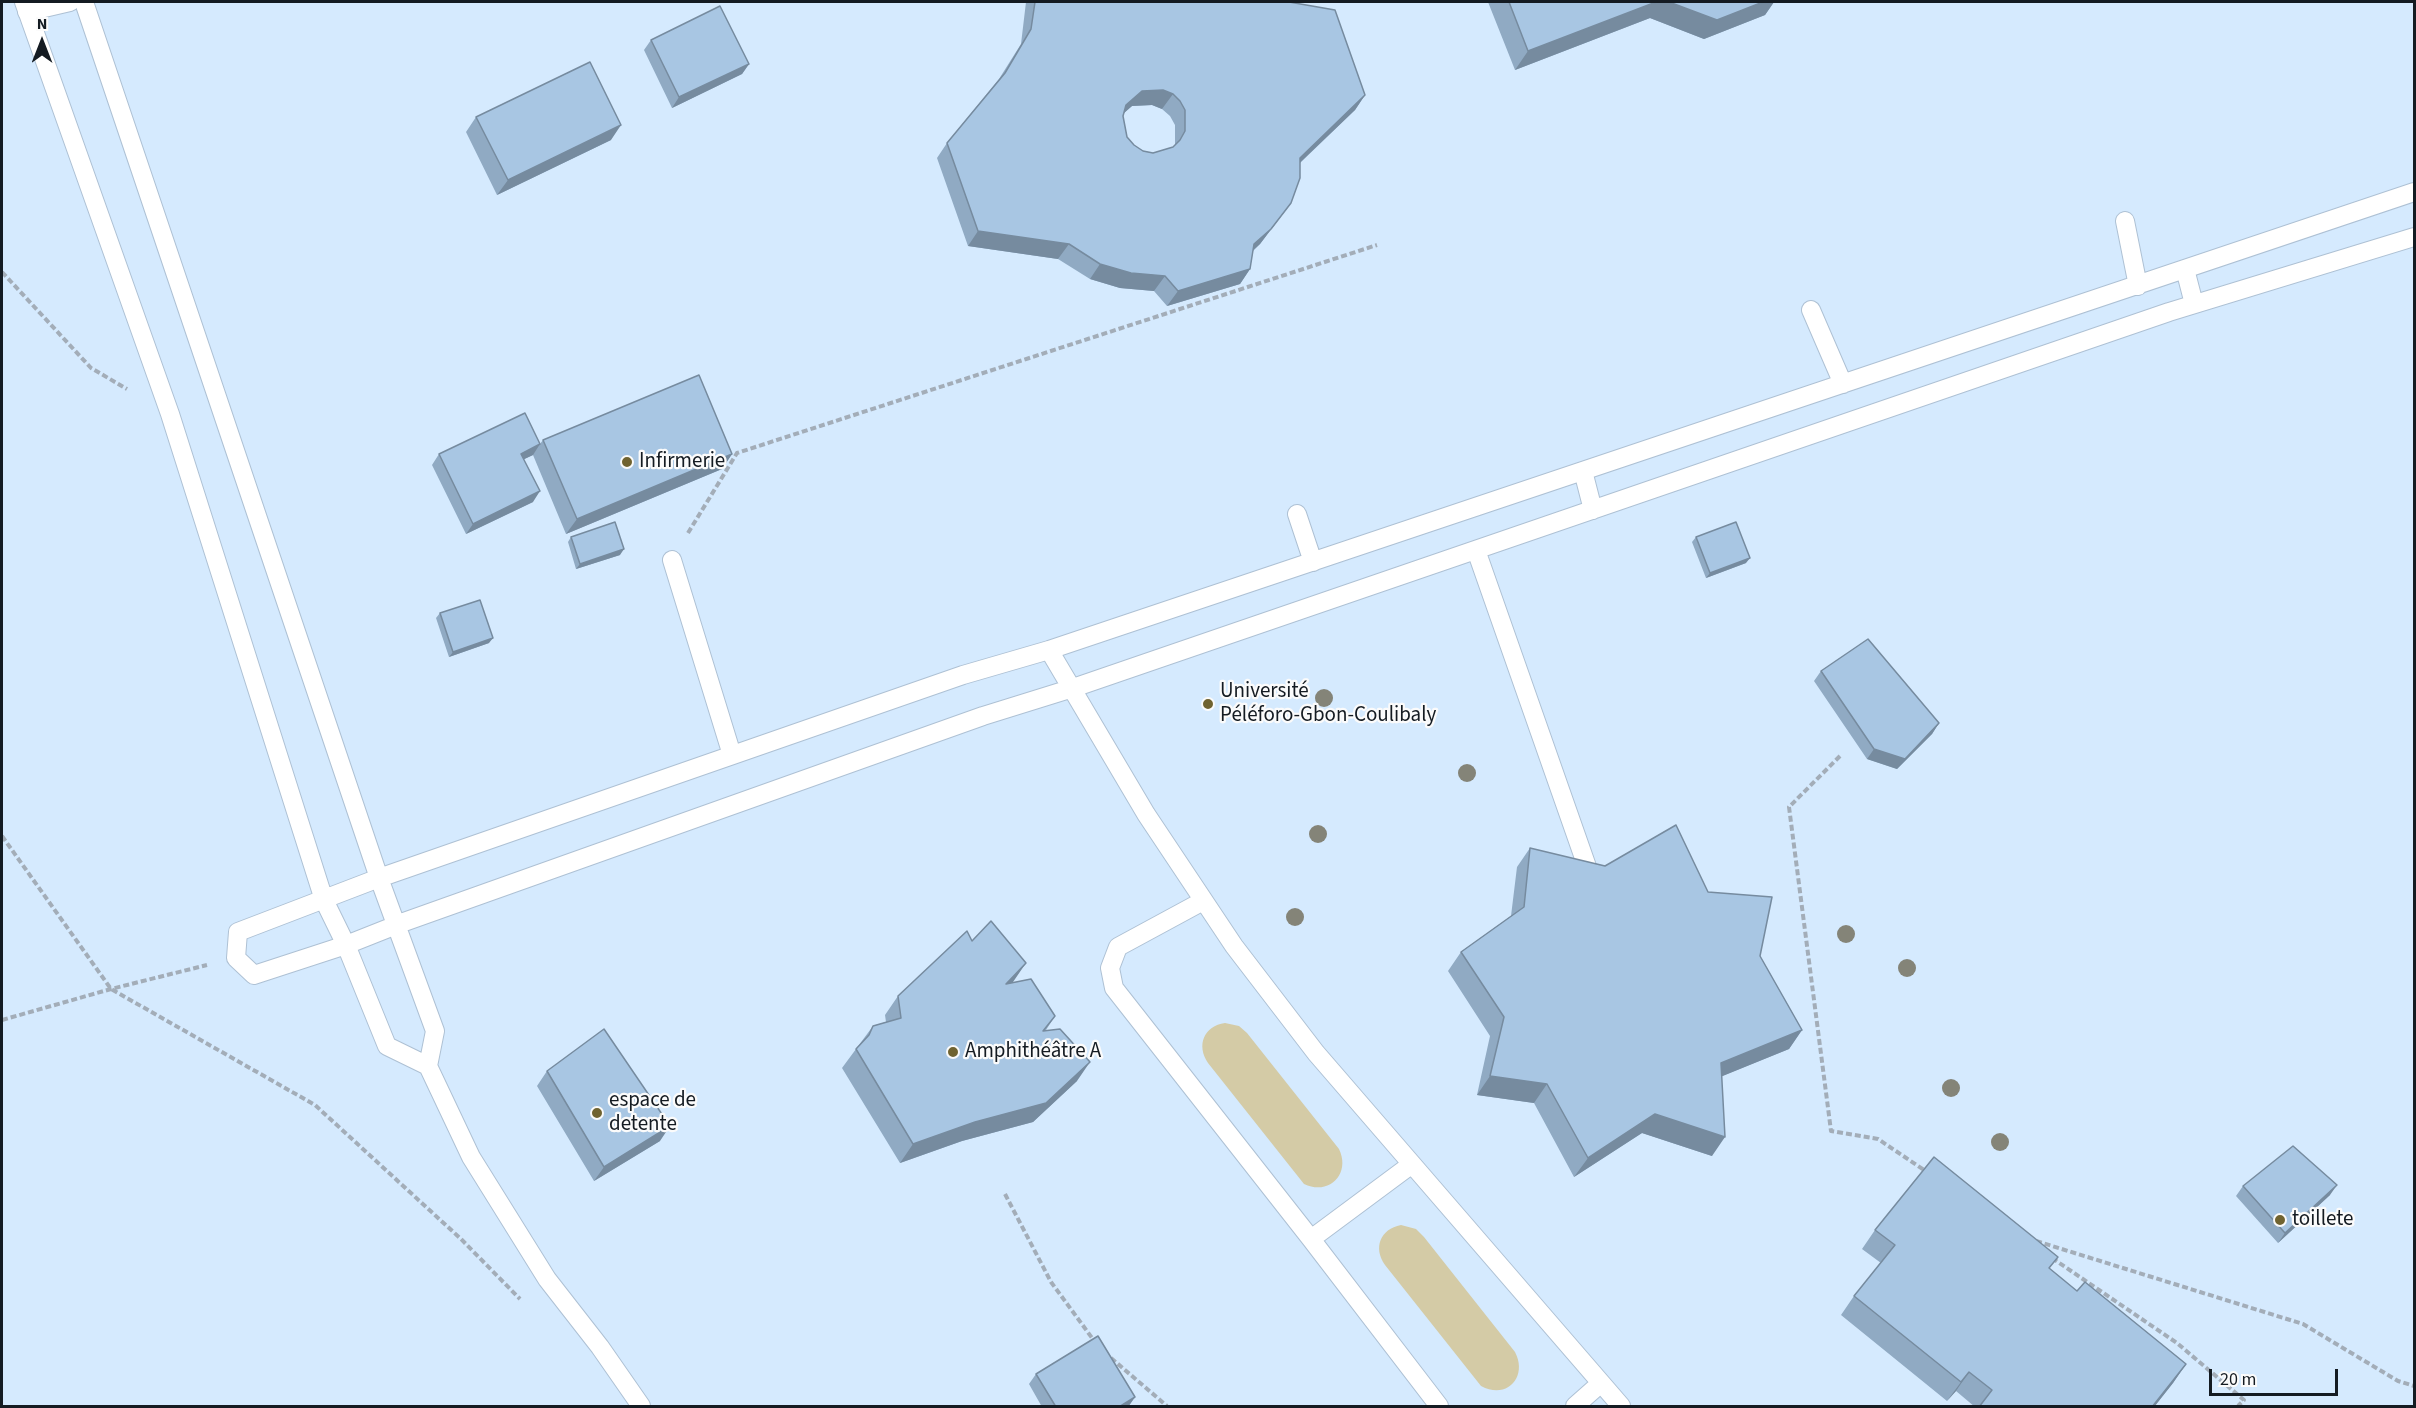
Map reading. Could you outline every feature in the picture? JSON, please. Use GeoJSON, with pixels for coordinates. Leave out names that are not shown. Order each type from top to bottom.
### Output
{"type":"FeatureCollection","features":[{"type":"Feature","properties":{"kind":"lane"},"geometry":{"type":"LineString","coordinates":[[70,2],[25,7],[170,414],[324,900],[346,945],[387,1046],[428,1066]]}},
{"type":"Feature","properties":{"kind":"lane"},"geometry":{"type":"LineString","coordinates":[[84,2],[379,878],[435,1031],[428,1066],[471,1157],[547,1279],[600,1347],[641,1407]]}},
{"type":"Feature","properties":{"kind":"lane"},"geometry":{"type":"LineString","coordinates":[[2415,192],[1314,562],[1049,650],[963,675],[379,878],[238,932],[236,957],[254,975],[346,945],[983,716],[1073,688],[2194,304],[2415,237]]}},
{"type":"Feature","properties":{"kind":"lane"},"geometry":{"type":"LineString","coordinates":[[2126,221],[2138,286]]}},
{"type":"Feature","properties":{"kind":"lane"},"geometry":{"type":"LineString","coordinates":[[2185,269],[2194,304]]}},
{"type":"Feature","properties":{"kind":"lane"},"geometry":{"type":"LineString","coordinates":[[1812,310],[1844,384]]}},
{"type":"Feature","properties":{"kind":"lane"},"geometry":{"type":"LineString","coordinates":[[1583,471],[1593,510]]}},
{"type":"Feature","properties":{"kind":"lane"},"geometry":{"type":"LineString","coordinates":[[1297,514],[1314,562]]}},
{"type":"Feature","properties":{"kind":"lane"},"geometry":{"type":"LineString","coordinates":[[1476,550],[1591,878]]}},
{"type":"Feature","properties":{"kind":"lane"},"geometry":{"type":"LineString","coordinates":[[672,560],[732,755]]}},
{"type":"Feature","properties":{"kind":"lane"},"geometry":{"type":"LineString","coordinates":[[1049,650],[1146,814],[1234,946],[1316,1053],[1621,1407]]}},
{"type":"Feature","properties":{"kind":"lane"},"geometry":{"type":"LineString","coordinates":[[1203,901],[1118,948],[1110,968],[1114,988],[1311,1239],[1439,1407]]}},
{"type":"Feature","properties":{"kind":"lane"},"geometry":{"type":"LineString","coordinates":[[1311,1239],[1412,1164]]}},
{"type":"Feature","properties":{"kind":"lane"},"geometry":{"type":"LineString","coordinates":[[1575,1407],[1601,1383]]}},
{"type":"Feature","properties":{"kind":"path"},"geometry":{"type":"LineString","coordinates":[[672,560],[737,453],[1377,245]]}},
{"type":"Feature","properties":{"kind":"path"},"geometry":{"type":"LineString","coordinates":[[2,272],[91,368],[170,414]]}},
{"type":"Feature","properties":{"kind":"path"},"geometry":{"type":"LineString","coordinates":[[1840,756],[1789,807],[1831,1131],[1878,1138],[1935,1178]]}},
{"type":"Feature","properties":{"kind":"path"},"geometry":{"type":"LineString","coordinates":[[2,836],[111,989],[315,1105],[461,1239],[514,1296],[524,1302]]}},
{"type":"Feature","properties":{"kind":"path"},"geometry":{"type":"LineString","coordinates":[[2,1020],[236,957]]}},
{"type":"Feature","properties":{"kind":"path"},"geometry":{"type":"LineString","coordinates":[[1005,1194],[1051,1282],[1090,1338],[1098,1345]]}},
{"type":"Feature","properties":{"kind":"path"},"geometry":{"type":"LineString","coordinates":[[2036,1247],[2031,1241],[2303,1324],[2398,1381],[2415,1386]]}},
{"type":"Feature","properties":{"kind":"path"},"geometry":{"type":"LineString","coordinates":[[2044,1252],[2177,1343],[2244,1400],[2238,1407]]}},
{"type":"Feature","properties":{"kind":"path"},"geometry":{"type":"LineString","coordinates":[[1106,1352],[1167,1407]]}},
{"type":"Feature","properties":{"kind":"shaded area","name":"Université Péléforo-Gbon-Coulibaly"},"geometry":{"type":"Polygon","coordinates":[[[2,2],[2414,2],[2414,1406],[2,1406],[2,2]]]}},
{"type":"Feature","properties":{"kind":"shaded area"},"geometry":{"type":"Polygon","coordinates":[[[1225,1023],[1239,1026],[1247,1033],[1339,1149],[1342,1167],[1340,1174],[1329,1185],[1313,1187],[1304,1184],[1208,1063],[1203,1050],[1204,1037],[1212,1028],[1225,1023]]]}},
{"type":"Feature","properties":{"kind":"shaded area"},"geometry":{"type":"Polygon","coordinates":[[[1401,1225],[1416,1229],[1424,1237],[1515,1352],[1519,1370],[1513,1384],[1499,1390],[1490,1390],[1481,1386],[1385,1265],[1379,1252],[1381,1240],[1388,1231],[1401,1225]]]}},
{"type":"Feature","properties":{"kind":"building"},"geometry":{"type":"Polygon","coordinates":[[[1035,2],[1289,2],[1335,10],[1365,95],[1300,158],[1300,178],[1291,203],[1271,229],[1254,244],[1250,269],[1178,291],[1165,276],[1131,273],[1100,264],[1069,244],[978,231],[947,143],[1005,73],[1031,29],[1035,2]],[[1163,90],[1142,91],[1126,105],[1123,116],[1127,137],[1143,151],[1153,153],[1173,147],[1185,131],[1185,110],[1173,94],[1163,90]]]}},
{"type":"Feature","properties":{"kind":"building"},"geometry":{"type":"Polygon","coordinates":[[[1509,2],[1656,2],[1528,51],[1509,2]]]}},
{"type":"Feature","properties":{"kind":"building"},"geometry":{"type":"Polygon","coordinates":[[[1669,2],[1763,2],[1717,20],[1669,2]]]}},
{"type":"Feature","properties":{"kind":"building"},"geometry":{"type":"Polygon","coordinates":[[[720,6],[749,64],[679,97],[651,40],[720,6]]]}},
{"type":"Feature","properties":{"kind":"building"},"geometry":{"type":"Polygon","coordinates":[[[590,62],[621,125],[508,180],[476,117],[590,62]]]}},
{"type":"Feature","properties":{"kind":"building","name":"Infirmerie"},"geometry":{"type":"Polygon","coordinates":[[[699,375],[732,454],[577,519],[543,440],[699,375]]]}},
{"type":"Feature","properties":{"kind":"building"},"geometry":{"type":"Polygon","coordinates":[[[525,413],[540,444],[521,454],[540,491],[473,524],[439,454],[525,413]]]}},
{"type":"Feature","properties":{"kind":"building"},"geometry":{"type":"Polygon","coordinates":[[[615,522],[624,549],[580,564],[571,537],[615,522]]]}},
{"type":"Feature","properties":{"kind":"building"},"geometry":{"type":"Polygon","coordinates":[[[1736,522],[1750,558],[1710,573],[1696,537],[1736,522]]]}},
{"type":"Feature","properties":{"kind":"building"},"geometry":{"type":"Polygon","coordinates":[[[480,600],[493,638],[453,652],[440,613],[480,600]]]}},
{"type":"Feature","properties":{"kind":"building"},"geometry":{"type":"Polygon","coordinates":[[[1868,639],[1939,723],[1905,759],[1874,749],[1821,671],[1868,639]]]}},
{"type":"Feature","properties":{"kind":"building"},"geometry":{"type":"Polygon","coordinates":[[[1676,825],[1708,892],[1772,897],[1760,956],[1802,1030],[1721,1063],[1725,1137],[1655,1114],[1588,1158],[1547,1084],[1490,1076],[1504,1017],[1461,952],[1524,907],[1530,848],[1605,866],[1676,825]]]}},
{"type":"Feature","properties":{"kind":"building","name":"Amphithéâtre A"},"geometry":{"type":"Polygon","coordinates":[[[991,921],[1026,963],[1006,984],[1031,979],[1055,1016],[1043,1031],[1060,1029],[1090,1062],[1046,1103],[975,1122],[913,1144],[856,1049],[869,1035],[873,1026],[901,1018],[898,996],[967,931],[972,941],[991,921]]]}},
{"type":"Feature","properties":{"kind":"building","name":"espace de detente"},"geometry":{"type":"Polygon","coordinates":[[[604,1029],[670,1126],[604,1167],[547,1071],[604,1029]]]}},
{"type":"Feature","properties":{"kind":"building","name":"toillete"},"geometry":{"type":"Polygon","coordinates":[[[2293,1146],[2337,1185],[2285,1233],[2243,1186],[2293,1146]]]}},
{"type":"Feature","properties":{"kind":"building"},"geometry":{"type":"Polygon","coordinates":[[[1934,1157],[2058,1257],[2049,1268],[2077,1291],[2085,1282],[2186,1364],[2152,1407],[1979,1407],[1992,1390],[1969,1372],[1961,1382],[1854,1296],[1895,1245],[1875,1230],[1934,1157]]]}},
{"type":"Feature","properties":{"kind":"building"},"geometry":{"type":"Polygon","coordinates":[[[1098,1336],[1135,1397],[1119,1407],[1056,1407],[1036,1374],[1098,1336]]]}},
{"type":"Feature","properties":{"kind":"place","name":"Infirmerie"},"geometry":{"type":"Point","coordinates":[627,462]}},
{"type":"Feature","properties":{"kind":"place","name":"Université Péléforo-Gbon-Coulibaly"},"geometry":{"type":"Point","coordinates":[1208,704]}},
{"type":"Feature","properties":{"kind":"place","name":"Amphithéâtre A"},"geometry":{"type":"Point","coordinates":[953,1052]}},
{"type":"Feature","properties":{"kind":"place","name":"espace de detente"},"geometry":{"type":"Point","coordinates":[597,1113]}},
{"type":"Feature","properties":{"kind":"place","name":"toillete"},"geometry":{"type":"Point","coordinates":[2280,1220]}}]}
